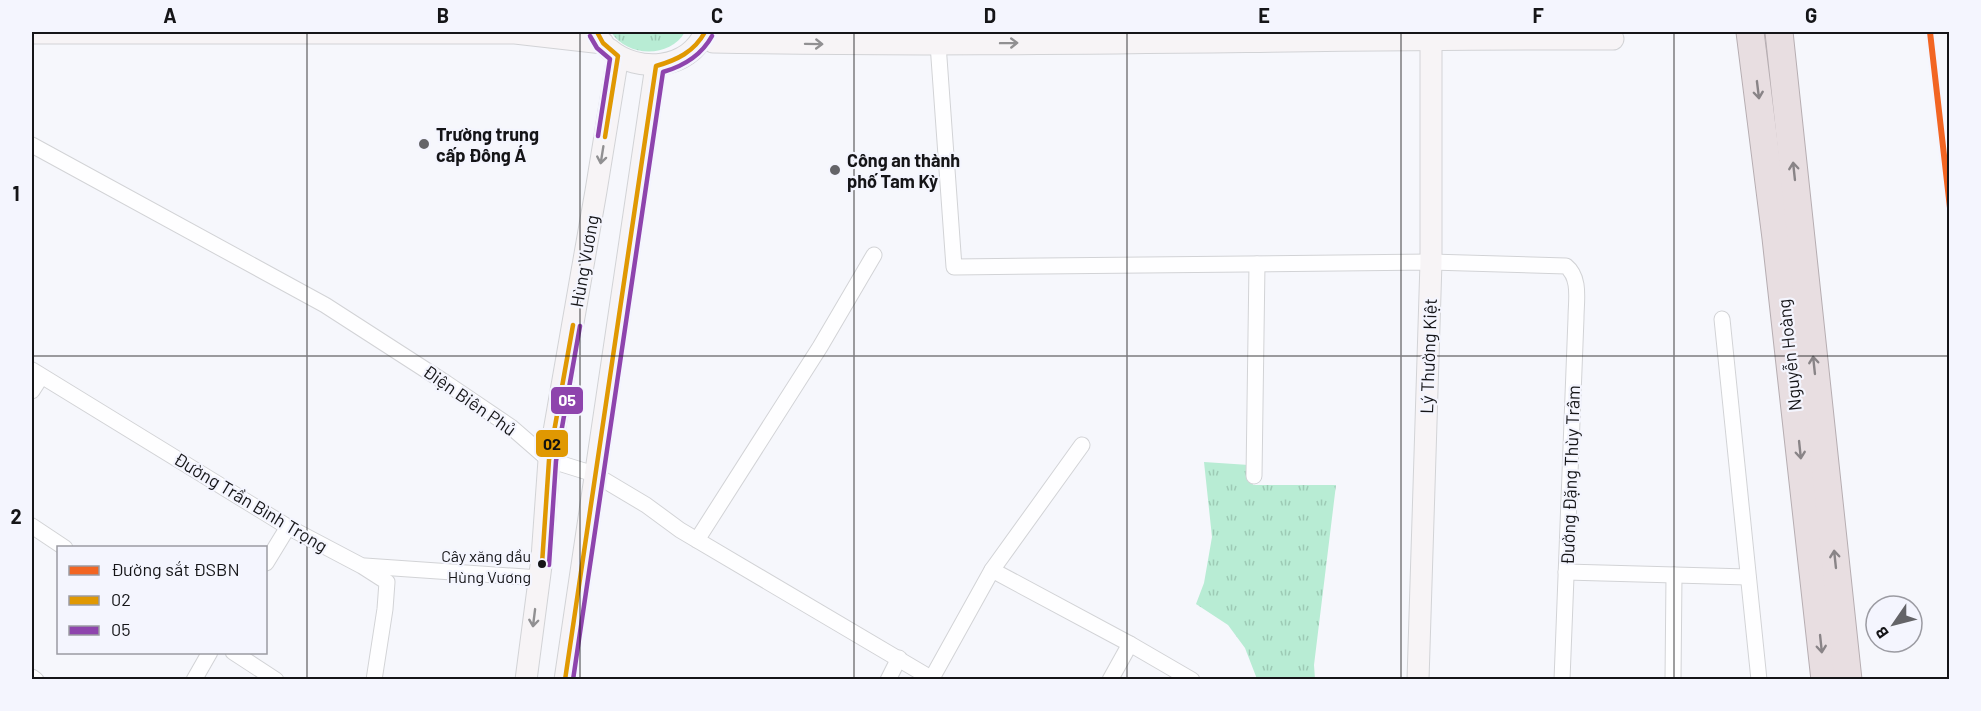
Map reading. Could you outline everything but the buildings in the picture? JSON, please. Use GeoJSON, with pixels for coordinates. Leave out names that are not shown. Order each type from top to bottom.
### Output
{"type":"FeatureCollection","features":[{"type":"Feature","properties":{"kind":"highway","name":"Nguyễn Hoàng"},"geometry":{"type":"LineString","coordinates":[[1750,32],[1776,238],[1825,680]]}},
{"type":"Feature","properties":{"kind":"highway","name":"Nguyễn Hoàng"},"geometry":{"type":"LineString","coordinates":[[1779,32],[1848,680]]}},
{"type":"Feature","properties":{"kind":"main road"},"geometry":{"type":"LineString","coordinates":[[32,33],[515,33],[606,43],[636,64],[656,66],[674,61],[709,37],[784,32]]}},
{"type":"Feature","properties":{"kind":"main road"},"geometry":{"type":"LineString","coordinates":[[709,37],[938,44],[1431,35],[1613,39]]}},
{"type":"Feature","properties":{"kind":"main road","name":"Lý Thường Kiệt"},"geometry":{"type":"LineString","coordinates":[[1418,680],[1431,262],[1431,35]]}},
{"type":"Feature","properties":{"kind":"main road","name":"Hùng Vương"},"geometry":{"type":"LineString","coordinates":[[526,680],[540,578],[549,460],[596,191],[606,43]]}},
{"type":"Feature","properties":{"kind":"main road"},"geometry":{"type":"LineString","coordinates":[[565,680],[656,66]]}},
{"type":"Feature","properties":{"kind":"street"},"geometry":{"type":"LineString","coordinates":[[938,44],[954,267],[1431,262]]}},
{"type":"Feature","properties":{"kind":"street","name":"Điện Biên Phủ"},"geometry":{"type":"LineString","coordinates":[[32,145],[325,305],[511,427],[549,460],[594,474],[680,530],[933,679]]}},
{"type":"Feature","properties":{"kind":"street"},"geometry":{"type":"LineString","coordinates":[[698,540],[820,347],[874,255]]}},
{"type":"Feature","properties":{"kind":"street","name":"Đường Đặng Thùy Trâm"},"geometry":{"type":"LineString","coordinates":[[1431,262],[1566,266],[1573,272],[1576,282],[1576,318],[1562,680]]}},
{"type":"Feature","properties":{"kind":"street"},"geometry":{"type":"LineString","coordinates":[[1254,476],[1257,264]]}},
{"type":"Feature","properties":{"kind":"street"},"geometry":{"type":"LineString","coordinates":[[1722,320],[1759,680]]}},
{"type":"Feature","properties":{"kind":"street"},"geometry":{"type":"LineString","coordinates":[[32,391],[36,373]]}},
{"type":"Feature","properties":{"kind":"street","name":"Đường Trần Bình Trọng"},"geometry":{"type":"LineString","coordinates":[[36,373],[288,527],[362,566],[387,582],[374,680]]}},
{"type":"Feature","properties":{"kind":"street"},"geometry":{"type":"LineString","coordinates":[[933,679],[992,570],[1082,445]]}},
{"type":"Feature","properties":{"kind":"street"},"geometry":{"type":"LineString","coordinates":[[32,526],[62,546]]}},
{"type":"Feature","properties":{"kind":"street"},"geometry":{"type":"LineString","coordinates":[[267,561],[288,527]]}},
{"type":"Feature","properties":{"kind":"street"},"geometry":{"type":"LineString","coordinates":[[362,566],[540,578]]}},
{"type":"Feature","properties":{"kind":"street"},"geometry":{"type":"LineString","coordinates":[[992,570],[1192,680]]}},
{"type":"Feature","properties":{"kind":"street"},"geometry":{"type":"LineString","coordinates":[[1566,572],[1749,576]]}},
{"type":"Feature","properties":{"kind":"street"},"geometry":{"type":"LineString","coordinates":[[1673,680],[1674,575]]}},
{"type":"Feature","properties":{"kind":"street"},"geometry":{"type":"LineString","coordinates":[[1110,680],[1130,644]]}},
{"type":"Feature","properties":{"kind":"street"},"geometry":{"type":"LineString","coordinates":[[194,680],[209,654]]}},
{"type":"Feature","properties":{"kind":"street"},"geometry":{"type":"LineString","coordinates":[[235,654],[276,680]]}},
{"type":"Feature","properties":{"kind":"street"},"geometry":{"type":"LineString","coordinates":[[888,680],[899,658]]}},
{"type":"Feature","properties":{"kind":"street"},"geometry":{"type":"LineString","coordinates":[[32,676],[36,680]]}},
{"type":"Feature","properties":{"kind":"green space"},"geometry":{"type":"Polygon","coordinates":[[[611,32],[685,32],[669,47],[648,52],[627,46],[611,32]]]}},
{"type":"Feature","properties":{"kind":"green space"},"geometry":{"type":"Polygon","coordinates":[[[1204,462],[1249,465],[1253,485],[1336,485],[1314,665],[1315,679],[1257,679],[1245,648],[1228,625],[1196,604],[1204,583],[1212,537],[1204,462]]]}},
{"type":"Feature","properties":{"kind":"rail line","name":"ĐSBN"},"geometry":{"type":"LineString","coordinates":[[1930,32],[1950,208]]}},
{"type":"Feature","properties":{"kind":"transit line","name":"02"},"geometry":{"type":"LineString","coordinates":[[597,32],[603,43],[618,56],[605,137]]}},
{"type":"Feature","properties":{"kind":"transit line","name":"02"},"geometry":{"type":"LineString","coordinates":[[565,680],[656,66],[671,61],[690,50],[705,32]]}},
{"type":"Feature","properties":{"kind":"transit line","name":"05"},"geometry":{"type":"LineString","coordinates":[[590,36],[597,48],[610,59],[598,136]]}},
{"type":"Feature","properties":{"kind":"transit line","name":"05"},"geometry":{"type":"LineString","coordinates":[[573,680],[663,72],[691,59],[703,49],[712,36]]}},
{"type":"Feature","properties":{"kind":"transit line","name":"02"},"geometry":{"type":"LineString","coordinates":[[542,564],[549,460],[573,325]]}},
{"type":"Feature","properties":{"kind":"transit line","name":"05"},"geometry":{"type":"LineString","coordinates":[[549,565],[556,461],[580,326]]}},
{"type":"Feature","properties":{"kind":"place","name":"Trường trung cấp Đông Á"},"geometry":{"type":"Point","coordinates":[424,144]}},
{"type":"Feature","properties":{"kind":"place","name":"Công an thành phố Tam Kỳ"},"geometry":{"type":"Point","coordinates":[835,170]}},
{"type":"Feature","properties":{"kind":"place","name":"Cây xăng dầu Hùng Vương"},"geometry":{"type":"Point","coordinates":[542,564]}}]}
